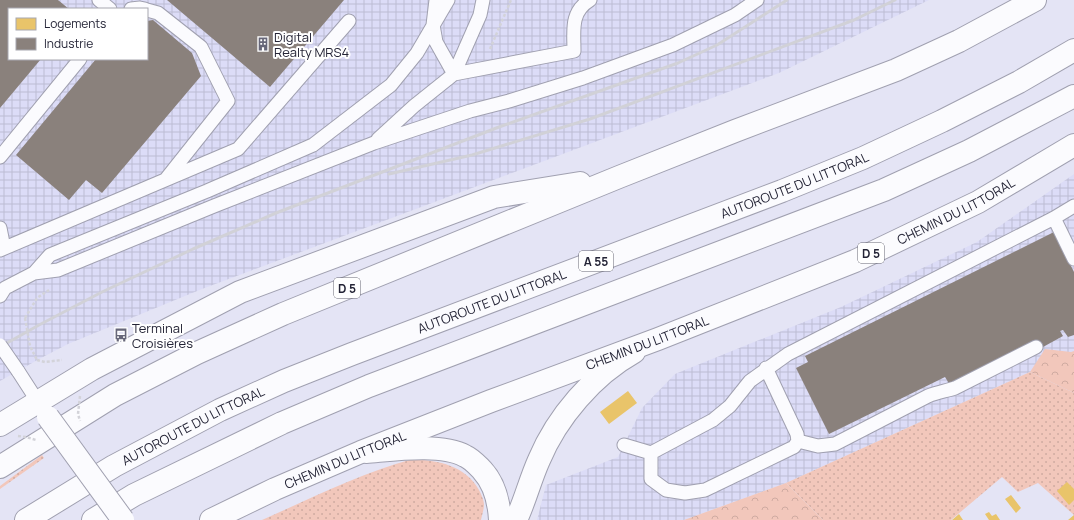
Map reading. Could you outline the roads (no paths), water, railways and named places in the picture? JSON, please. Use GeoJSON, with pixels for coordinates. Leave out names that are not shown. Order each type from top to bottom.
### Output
{"type":"FeatureCollection","features":[{"type":"Feature","properties":{"kind":"main road"},"geometry":{"type":"LineString","coordinates":[[9,430],[43,409],[114,357],[240,292],[494,197],[619,177],[896,70],[959,41],[1035,0]]}},
{"type":"Feature","properties":{"kind":"main road","name":"AUTOROUTE DU LITTORAL"},"geometry":{"type":"LineString","coordinates":[[26,520],[114,466],[220,410],[359,351],[774,194],[863,158],[942,121],[1012,85],[1074,50]]}},
{"type":"Feature","properties":{"kind":"main road"},"geometry":{"type":"LineString","coordinates":[[93,520],[134,495],[282,423],[369,386],[884,190],[969,151],[1074,96]]}},
{"type":"Feature","properties":{"kind":"main road","name":"CHEMIN DU LITTORAL"},"geometry":{"type":"LineString","coordinates":[[211,520],[275,489],[360,452],[485,403],[658,339],[862,258],[978,202],[1074,145]]}},
{"type":"Feature","properties":{"kind":"main road","name":"D 5"},"geometry":{"type":"LineString","coordinates":[[0,467],[115,395],[197,353],[283,314],[619,177]]}},
{"type":"Feature","properties":{"kind":"main road"},"geometry":{"type":"LineString","coordinates":[[516,520],[539,460],[562,418],[577,400],[617,361],[658,339]]}},
{"type":"Feature","properties":{"kind":"main road"},"geometry":{"type":"LineString","coordinates":[[43,409],[124,520]]}},
{"type":"Feature","properties":{"kind":"main road"},"geometry":{"type":"LineString","coordinates":[[360,452],[437,449],[450,451],[465,456],[474,462],[486,474],[498,497],[500,520]]}},
{"type":"Feature","properties":{"kind":"lane"},"geometry":{"type":"LineString","coordinates":[[99,0],[109,8]]}},
{"type":"Feature","properties":{"kind":"lane"},"geometry":{"type":"LineString","coordinates":[[436,0],[433,25],[436,42],[454,74]]}},
{"type":"Feature","properties":{"kind":"lane"},"geometry":{"type":"LineString","coordinates":[[34,273],[50,255],[207,191],[313,145],[391,85],[417,53],[448,0]]}},
{"type":"Feature","properties":{"kind":"lane"},"geometry":{"type":"LineString","coordinates":[[374,143],[414,106],[454,74],[480,15],[483,0]]}},
{"type":"Feature","properties":{"kind":"lane"},"geometry":{"type":"LineString","coordinates":[[454,74],[574,51],[574,18],[579,8],[590,0]]}},
{"type":"Feature","properties":{"kind":"lane"},"geometry":{"type":"LineString","coordinates":[[0,296],[5,288],[34,273],[58,270],[214,206],[374,143],[465,113],[583,78],[672,45],[735,15],[757,0]]}},
{"type":"Feature","properties":{"kind":"lane"},"geometry":{"type":"LineString","coordinates":[[148,10],[158,13],[201,47],[228,101],[165,180]]}},
{"type":"Feature","properties":{"kind":"lane"},"geometry":{"type":"LineString","coordinates":[[0,228],[2,249],[238,149],[349,21]]}},
{"type":"Feature","properties":{"kind":"lane"},"geometry":{"type":"LineString","coordinates":[[0,158],[79,60]]}},
{"type":"Feature","properties":{"kind":"lane"},"geometry":{"type":"LineString","coordinates":[[624,445],[651,453],[713,420],[730,406],[750,381],[766,368],[788,354],[1054,218],[1074,206]]}},
{"type":"Feature","properties":{"kind":"lane"},"geometry":{"type":"LineString","coordinates":[[1054,218],[1074,259]]}},
{"type":"Feature","properties":{"kind":"lane"},"geometry":{"type":"LineString","coordinates":[[0,345],[43,409]]}},
{"type":"Feature","properties":{"kind":"lane"},"geometry":{"type":"LineString","coordinates":[[798,442],[818,446],[835,444],[928,396],[937,392],[955,388],[1036,348]]}},
{"type":"Feature","properties":{"kind":"lane"},"geometry":{"type":"LineString","coordinates":[[651,453],[651,479],[666,490],[685,493],[705,490],[794,447],[798,442],[797,434],[766,368]]}},
{"type":"Feature","properties":{"kind":"railway"},"geometry":{"type":"LineString","coordinates":[[0,347],[102,292],[193,249],[276,213],[499,127],[678,63],[717,45],[787,0]]}},
{"type":"Feature","properties":{"kind":"railway"},"geometry":{"type":"LineString","coordinates":[[389,174],[472,155],[590,119],[854,20],[895,0]]}},
{"type":"Feature","properties":{"kind":"place","name":"Digital Realty MRS4"},"geometry":{"type":"Point","coordinates":[263,44]}},
{"type":"Feature","properties":{"kind":"place","name":"Terminal Croisières"},"geometry":{"type":"Point","coordinates":[121,335]}}]}
